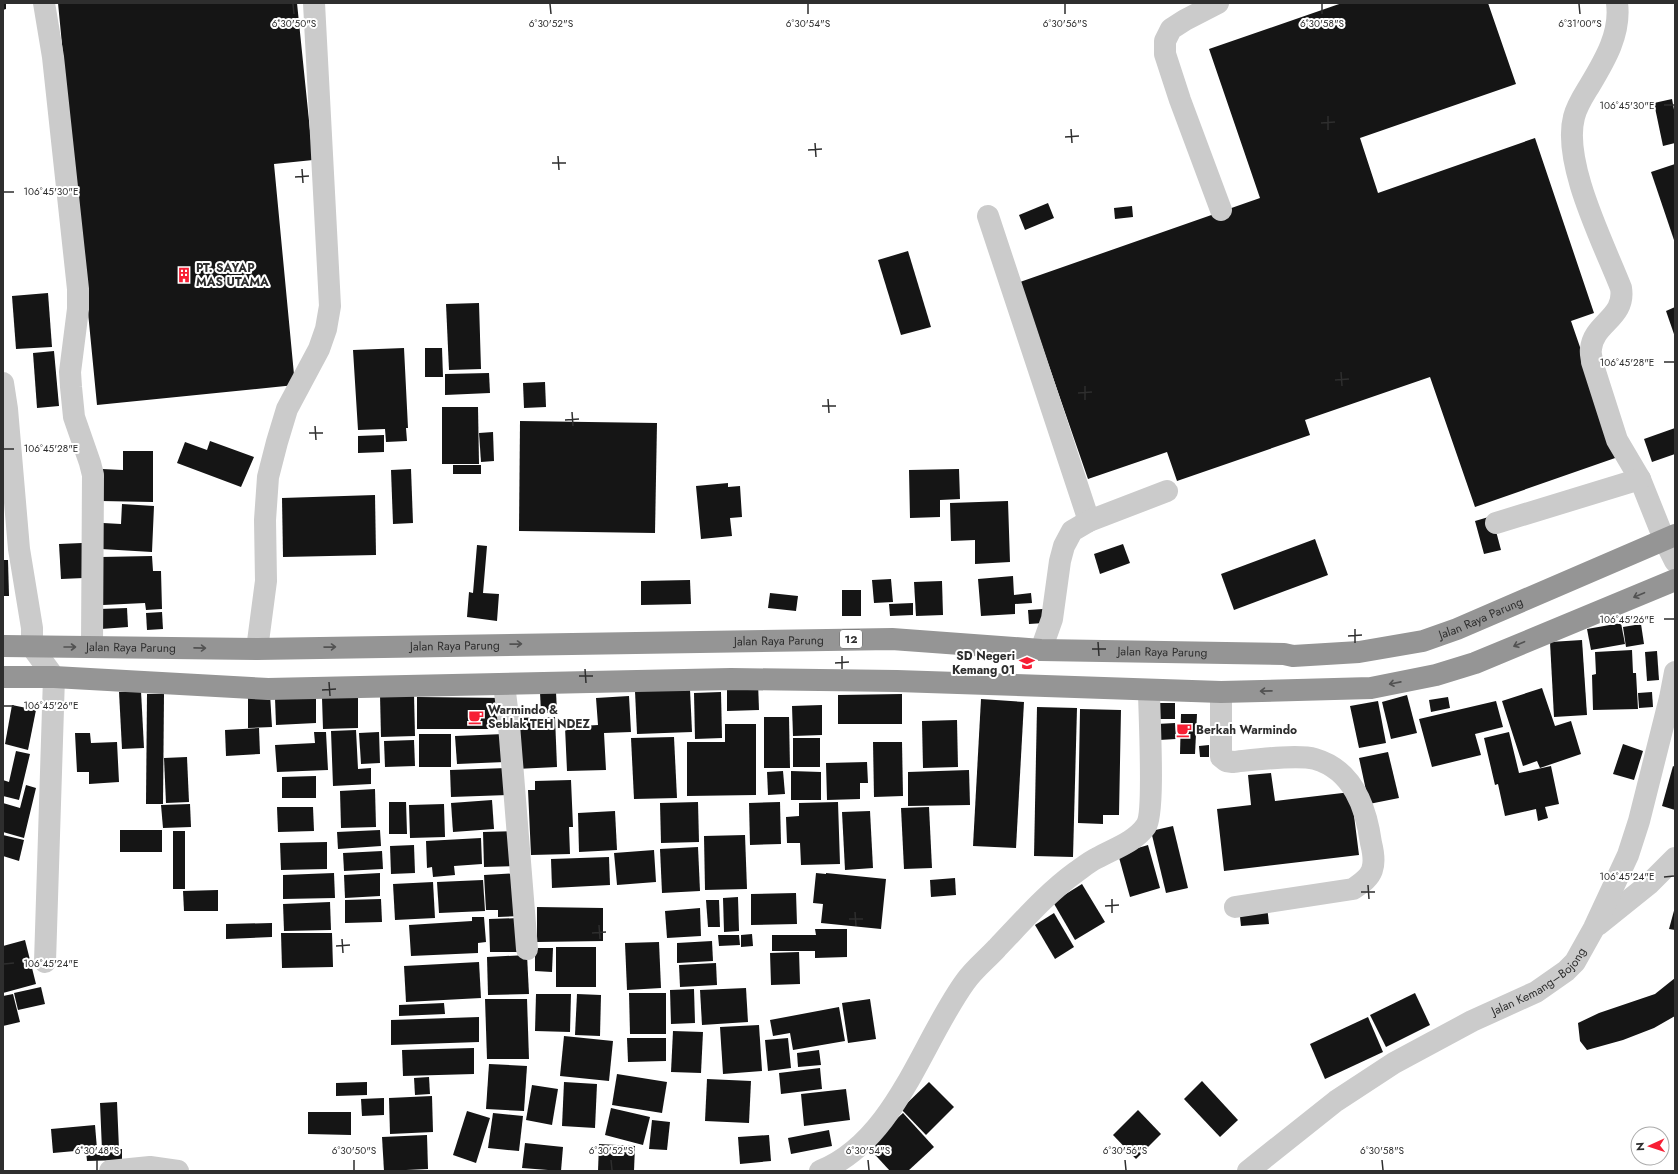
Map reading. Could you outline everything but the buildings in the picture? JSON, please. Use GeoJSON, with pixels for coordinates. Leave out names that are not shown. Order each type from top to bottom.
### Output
{"type":"FeatureCollection","features":[{"type":"Feature","properties":{"kind":"highway","name":"Jalan Raya Parung"},"geometry":{"type":"LineString","coordinates":[[3,646],[257,649],[892,639],[1040,650],[1276,654],[1293,656],[1360,652],[1423,641],[1457,629],[1669,537]]}},
{"type":"Feature","properties":{"kind":"highway"},"geometry":{"type":"LineString","coordinates":[[3,678],[54,677],[268,689],[732,679],[850,680],[1221,692],[1371,688],[1436,675],[1475,663],[1675,580]]}},
{"type":"Feature","properties":{"kind":"street"},"geometry":{"type":"LineString","coordinates":[[44,3],[53,57],[78,289],[78,309],[70,372],[72,402],[78,432],[93,475],[92,646]]}},
{"type":"Feature","properties":{"kind":"street"},"geometry":{"type":"LineString","coordinates":[[257,649],[266,581],[265,520],[268,477],[287,409],[319,349],[326,329],[330,306],[314,3]]}},
{"type":"Feature","properties":{"kind":"street"},"geometry":{"type":"LineString","coordinates":[[1218,3],[1171,29],[1166,41],[1165,54],[1180,100],[1221,210]]}},
{"type":"Feature","properties":{"kind":"street"},"geometry":{"type":"LineString","coordinates":[[1617,3],[1618,22],[1614,38],[1608,53],[1580,101],[1574,118],[1572,135],[1573,151],[1578,177],[1587,206],[1619,282],[1623,296],[1617,310],[1593,338],[1590,350],[1592,362],[1617,440],[1640,479],[1669,537],[1675,561]]}},
{"type":"Feature","properties":{"kind":"street"},"geometry":{"type":"LineString","coordinates":[[988,216],[1089,521]]}},
{"type":"Feature","properties":{"kind":"street"},"geometry":{"type":"LineString","coordinates":[[3,383],[7,409],[19,549],[32,628],[32,647],[54,677],[45,962]]}},
{"type":"Feature","properties":{"kind":"street"},"geometry":{"type":"LineString","coordinates":[[1496,523],[1640,479]]}},
{"type":"Feature","properties":{"kind":"street"},"geometry":{"type":"LineString","coordinates":[[1040,650],[1052,619],[1060,561],[1064,546],[1072,531],[1089,521],[1167,491]]}},
{"type":"Feature","properties":{"kind":"street","name":"Jalan Kemang–Bojong"},"geometry":{"type":"LineString","coordinates":[[1248,1171],[1336,1102],[1394,1063],[1472,1021],[1536,992],[1566,971],[1575,962],[1594,928],[1628,855],[1639,821],[1670,698],[1675,672]]}},
{"type":"Feature","properties":{"kind":"street"},"geometry":{"type":"LineString","coordinates":[[504,684],[509,725],[527,949]]}},
{"type":"Feature","properties":{"kind":"street"},"geometry":{"type":"LineString","coordinates":[[820,1171],[835,1165],[851,1155],[891,1110],[903,1092],[946,1011],[966,981],[1036,907],[1074,874],[1095,859],[1134,838],[1147,825],[1151,804],[1149,690]]}},
{"type":"Feature","properties":{"kind":"street"},"geometry":{"type":"LineString","coordinates":[[1221,692],[1222,757],[1226,761],[1233,762],[1292,758],[1314,759],[1333,766],[1346,777],[1360,800],[1367,820],[1374,858],[1372,870],[1364,882],[1353,889],[1235,907]]}},
{"type":"Feature","properties":{"kind":"street"},"geometry":{"type":"LineString","coordinates":[[1594,928],[1649,884],[1675,858]]}},
{"type":"Feature","properties":{"kind":"street"},"geometry":{"type":"LineString","coordinates":[[110,1171],[150,1167],[178,1171]]}},
{"type":"Feature","properties":{"kind":"place","name":"PT. SAYAP MAS UTAMA"},"geometry":{"type":"Point","coordinates":[184,275]}},
{"type":"Feature","properties":{"kind":"place","name":"SD Negeri Kemang 01"},"geometry":{"type":"Point","coordinates":[1027,663]}},
{"type":"Feature","properties":{"kind":"place","name":"Warmindo & Seblak TEH NDEZ"},"geometry":{"type":"Point","coordinates":[476,717]}},
{"type":"Feature","properties":{"kind":"place","name":"Berkah Warmindo"},"geometry":{"type":"Point","coordinates":[1184,730]}}]}
